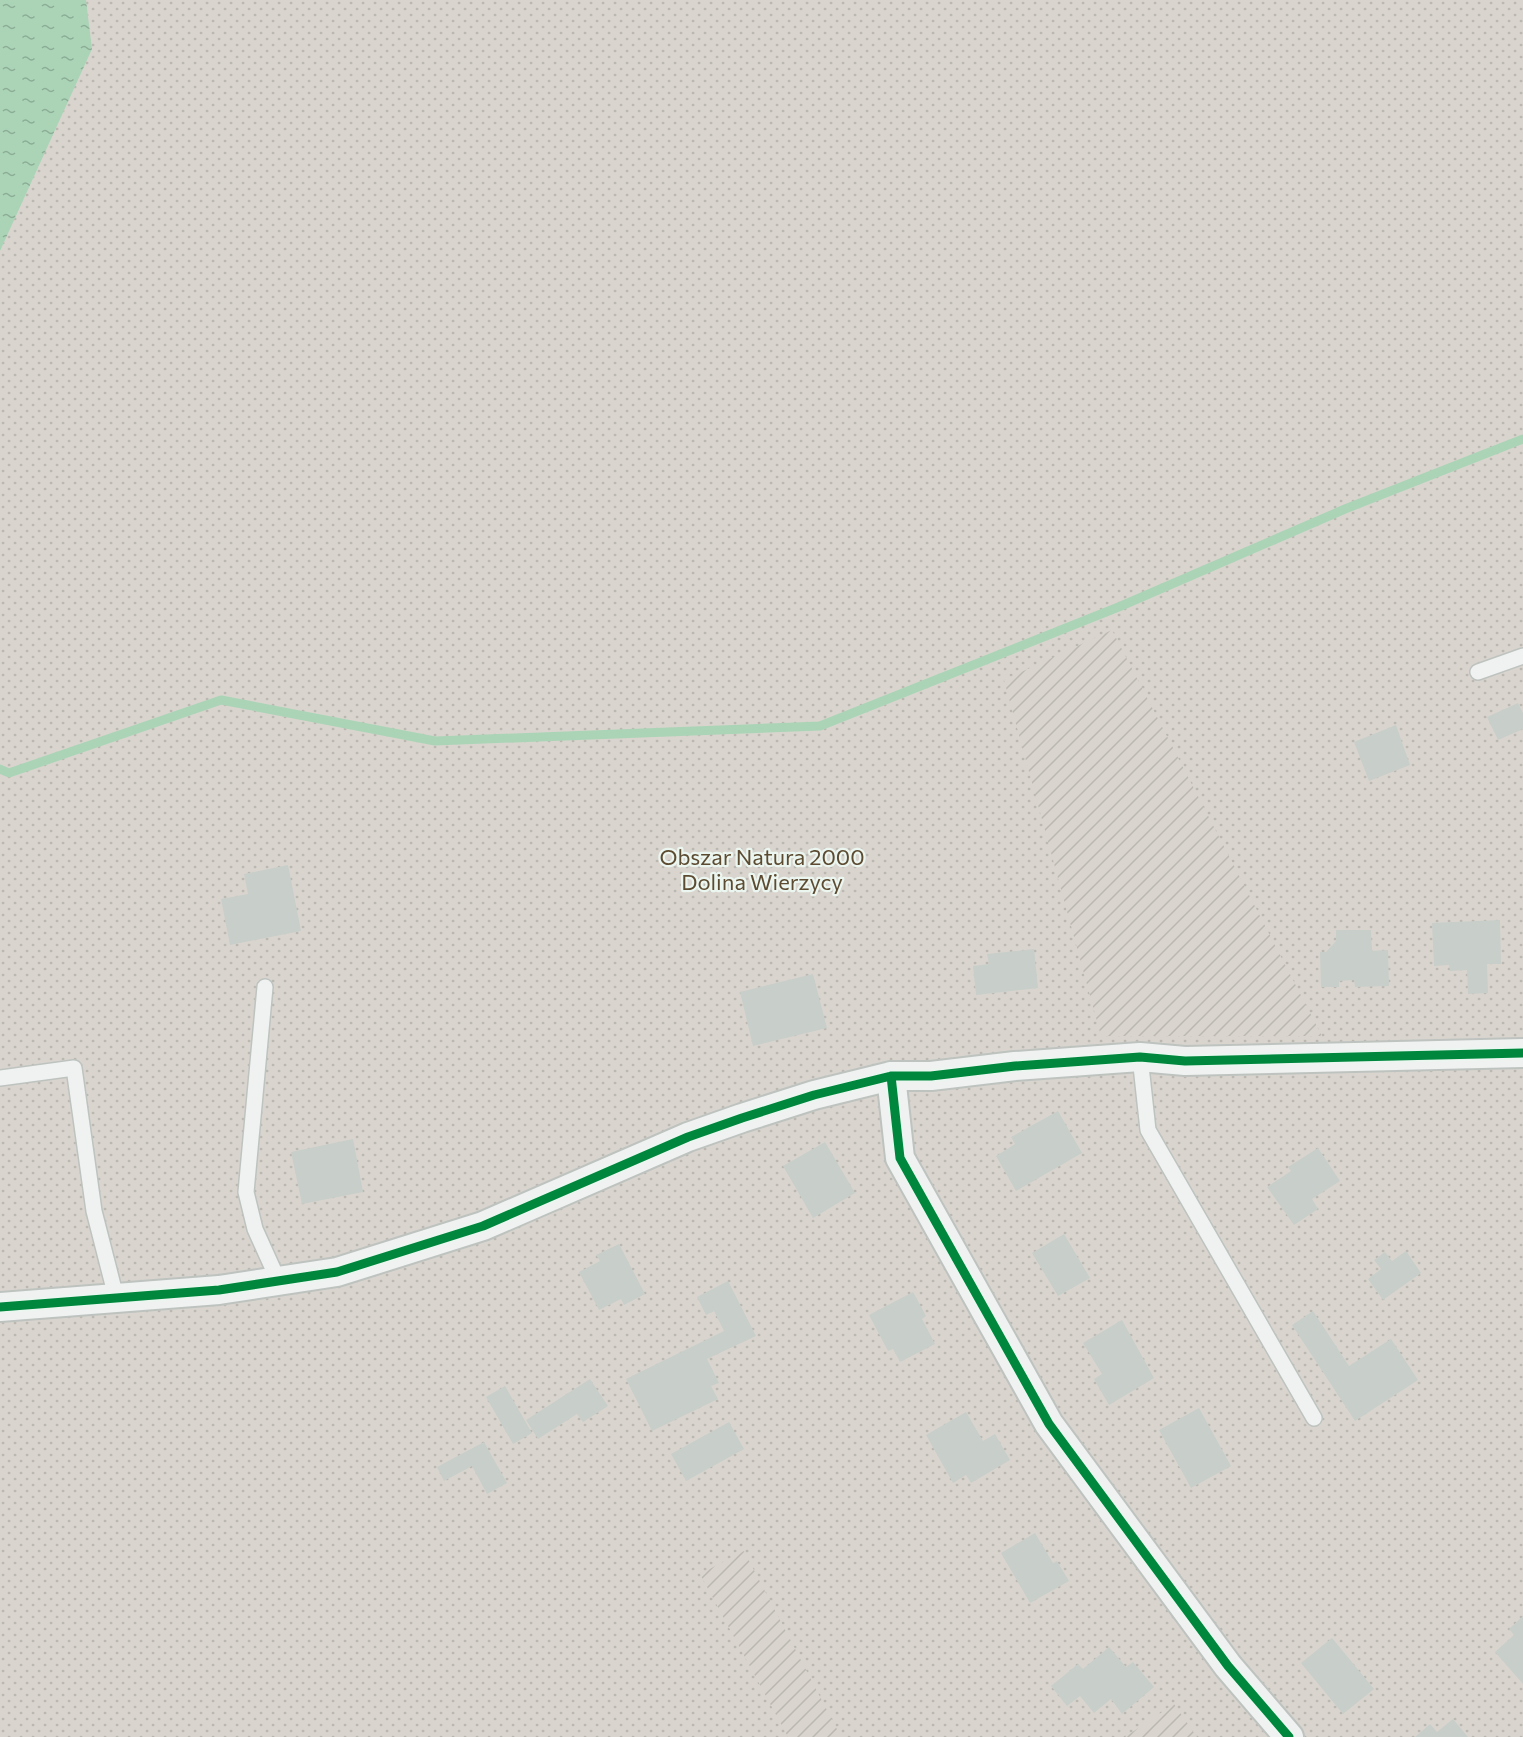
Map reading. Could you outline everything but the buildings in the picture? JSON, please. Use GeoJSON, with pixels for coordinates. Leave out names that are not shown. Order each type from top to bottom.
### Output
{"type":"FeatureCollection","features":[{"type":"Feature","properties":{"kind":"street"},"geometry":{"type":"LineString","coordinates":[[0,1307],[219,1290],[337,1272],[483,1226],[688,1137],[814,1095],[891,1076],[931,1076],[1015,1066],[1140,1057],[1185,1061],[1523,1053]]}},
{"type":"Feature","properties":{"kind":"street"},"geometry":{"type":"LineString","coordinates":[[891,1076],[900,1158],[1049,1424],[1228,1666],[1288,1737]]}},
{"type":"Feature","properties":{"kind":"lane"},"geometry":{"type":"LineString","coordinates":[[1478,672],[1523,656]]}},
{"type":"Feature","properties":{"kind":"lane"},"geometry":{"type":"LineString","coordinates":[[265,987],[246,1192],[255,1229],[278,1280]]}},
{"type":"Feature","properties":{"kind":"lane"},"geometry":{"type":"LineString","coordinates":[[1140,1057],[1148,1130],[1314,1418]]}},
{"type":"Feature","properties":{"kind":"lane"},"geometry":{"type":"LineString","coordinates":[[0,1078],[75,1068],[94,1211],[116,1297]]}},
{"type":"Feature","properties":{"kind":"green space","name":"Obszar Natura 2000 Dolina Wierzycy"},"geometry":{"type":"Polygon","coordinates":[[[0,0],[1523,0],[1523,1737],[0,1737],[0,0]]]}},
{"type":"Feature","properties":{"kind":"green space"},"geometry":{"type":"Polygon","coordinates":[[[1112,630],[1322,1036],[1101,1036],[1004,680],[1112,630]]]}},
{"type":"Feature","properties":{"kind":"green space"},"geometry":{"type":"Polygon","coordinates":[[[744,1551],[841,1737],[788,1737],[700,1574],[744,1551]]]}},
{"type":"Feature","properties":{"kind":"green space"},"geometry":{"type":"Polygon","coordinates":[[[1174,1704],[1197,1737],[1125,1737],[1174,1704]]]}},
{"type":"Feature","properties":{"kind":"water"},"geometry":{"type":"Polygon","coordinates":[[[0,0],[86,0],[92,49],[0,251],[0,0]]]}},
{"type":"Feature","properties":{"kind":"waterway"},"geometry":{"type":"LineString","coordinates":[[0,769],[9,773],[221,700],[435,741],[820,726],[1121,606],[1345,509],[1523,439]]}},
{"type":"Feature","properties":{"kind":"cycle path"},"geometry":{"type":"LineString","coordinates":[[0,1307],[219,1290],[337,1272],[483,1226],[688,1137],[814,1095],[891,1076],[931,1076],[1015,1066],[1140,1057],[1185,1061],[1523,1053]]}},
{"type":"Feature","properties":{"kind":"cycle path"},"geometry":{"type":"LineString","coordinates":[[891,1076],[900,1158],[1049,1424],[1228,1666],[1289,1737]]}}]}
